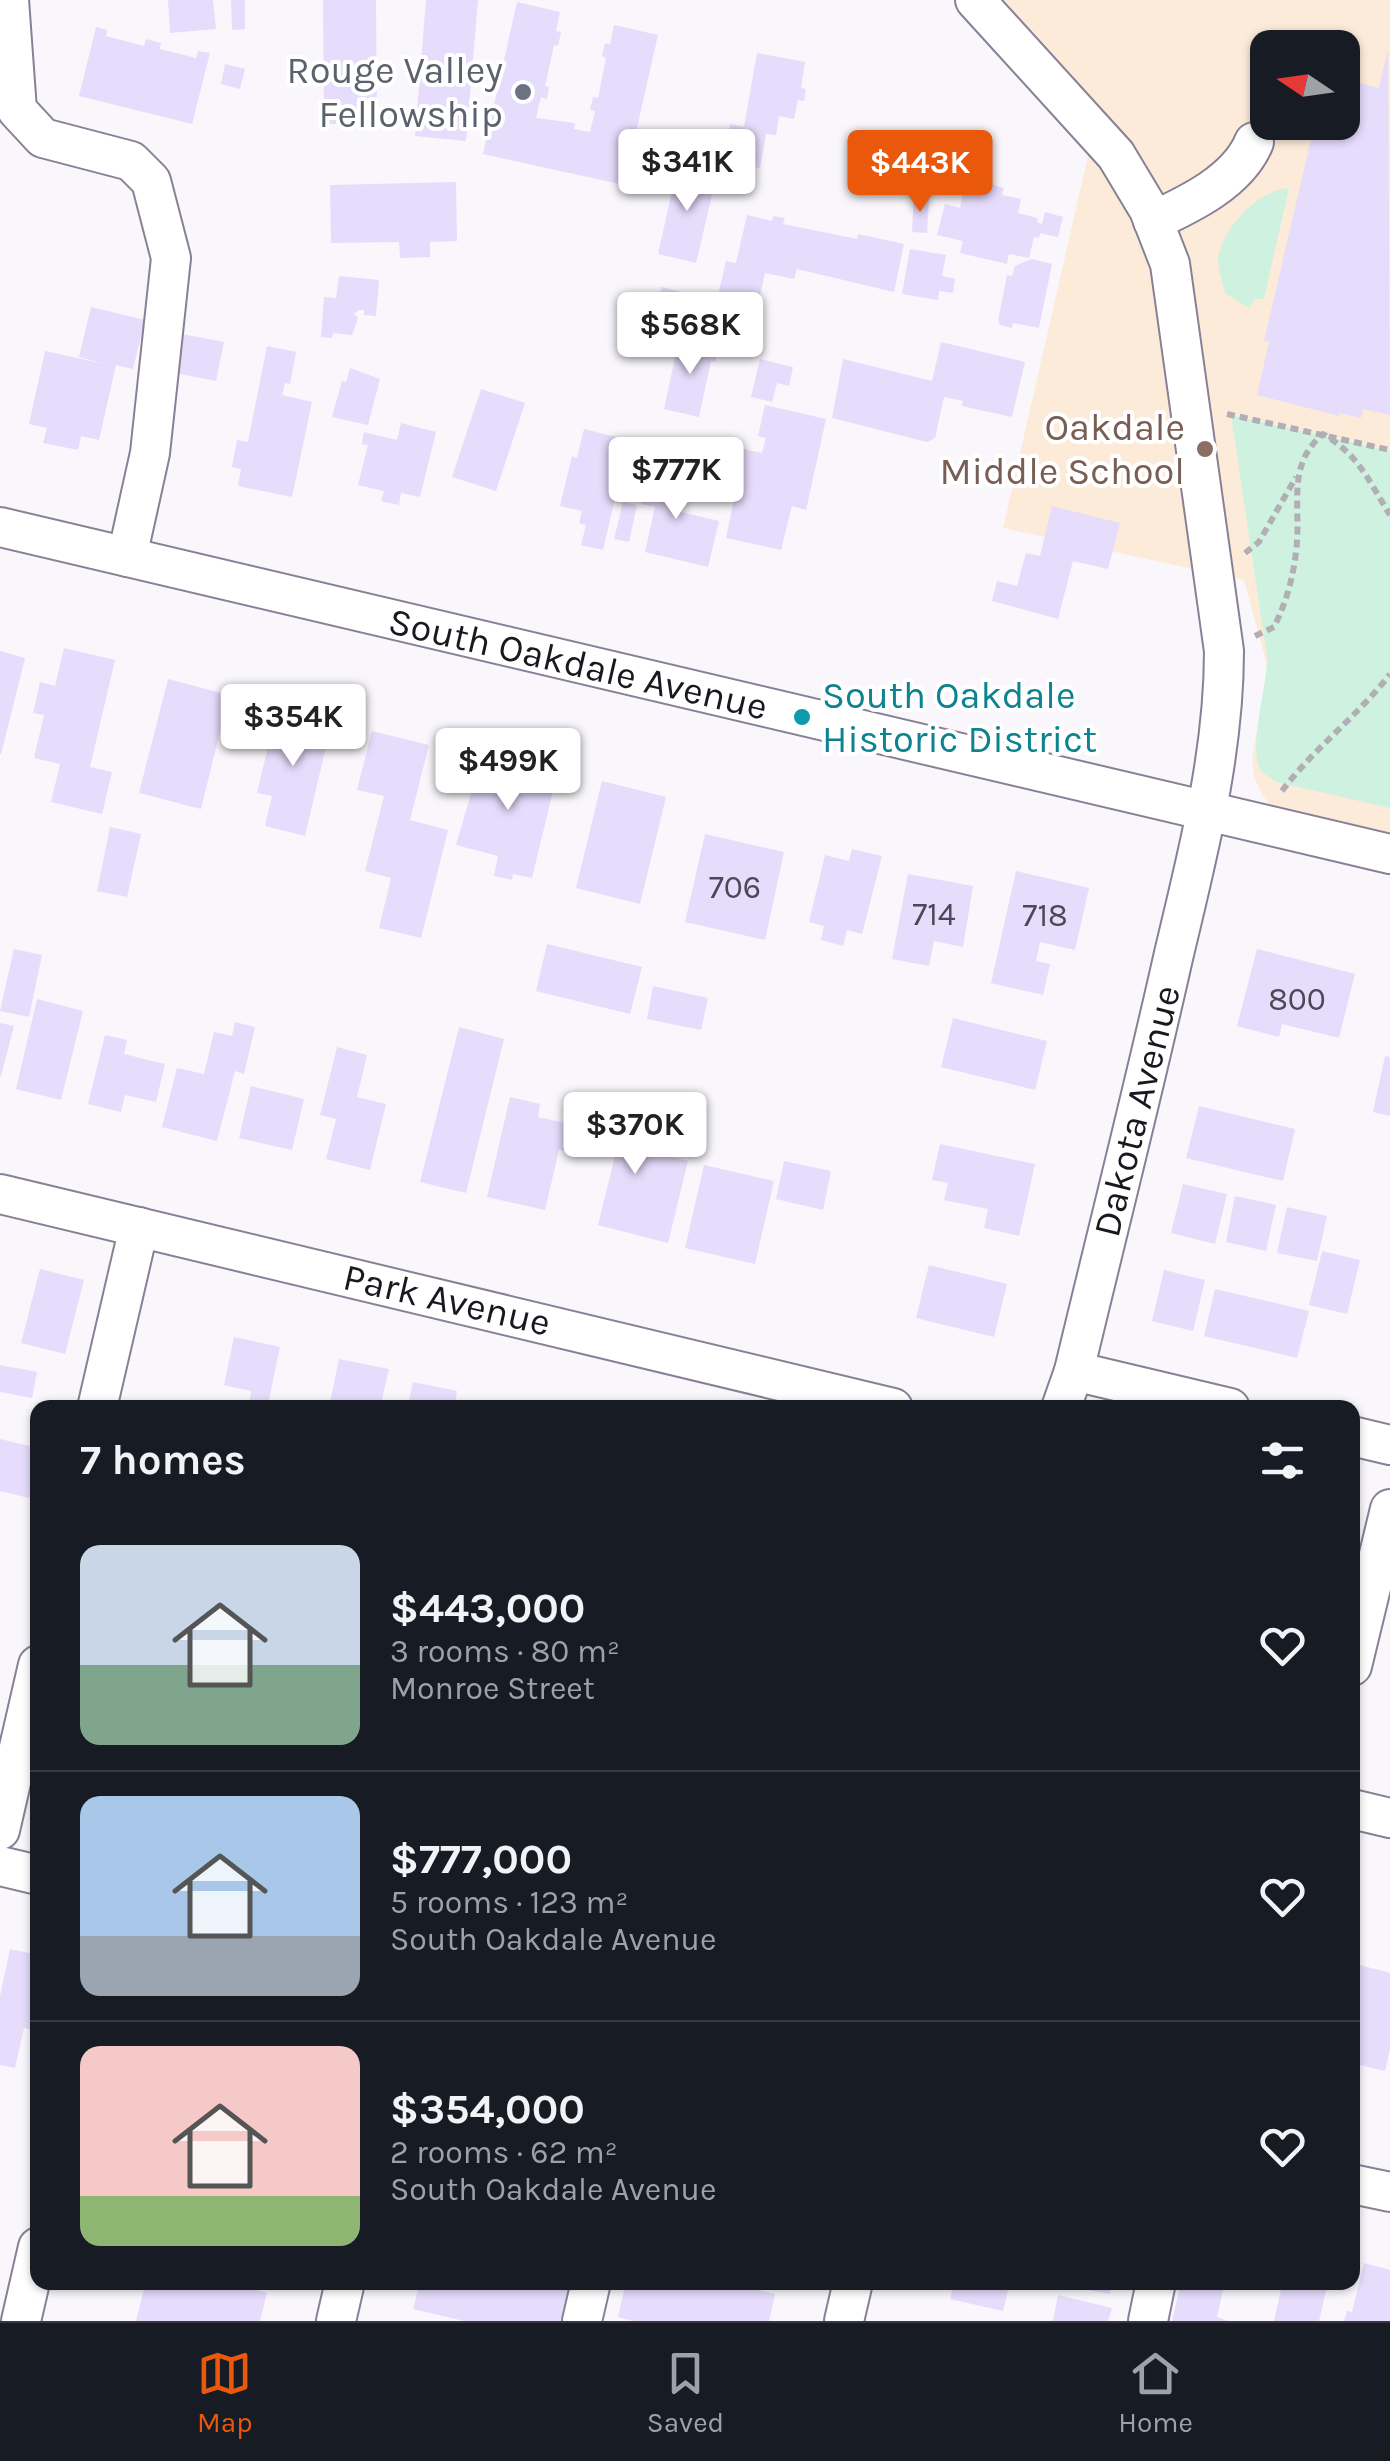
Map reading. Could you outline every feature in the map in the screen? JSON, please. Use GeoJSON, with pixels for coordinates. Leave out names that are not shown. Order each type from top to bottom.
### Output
{"type":"FeatureCollection","features":[{"type":"Feature","properties":{"kind":"street"},"geometry":{"type":"LineString","coordinates":[[9,0],[17,110],[43,138],[130,161],[150,181],[170,258],[150,454],[126,557]]}},
{"type":"Feature","properties":{"kind":"street","name":"Dakota Avenue"},"geometry":{"type":"LineString","coordinates":[[976,0],[1116,155],[1153,221],[1170,264],[1224,651],[1222,718],[1207,813],[1065,1400]]}},
{"type":"Feature","properties":{"kind":"street"},"geometry":{"type":"LineString","coordinates":[[1153,221],[1187,206],[1226,177],[1248,158],[1254,142]]}},
{"type":"Feature","properties":{"kind":"street","name":"South Oakdale Avenue"},"geometry":{"type":"LineString","coordinates":[[0,527],[1390,854]]}},
{"type":"Feature","properties":{"kind":"street","name":"Park Avenue"},"geometry":{"type":"LineString","coordinates":[[0,1194],[861,1400]]}},
{"type":"Feature","properties":{"kind":"street"},"geometry":{"type":"LineString","coordinates":[[99,1400],[140,1227]]}},
{"type":"Feature","properties":{"kind":"street"},"geometry":{"type":"LineString","coordinates":[[1074,1371],[1196,1400]]}},
{"type":"Feature","properties":{"kind":"street"},"geometry":{"type":"LineString","coordinates":[[1360,1438],[1390,1445]]}},
{"type":"Feature","properties":{"kind":"street"},"geometry":{"type":"LineString","coordinates":[[1360,1633],[1390,1509]]}},
{"type":"Feature","properties":{"kind":"street"},"geometry":{"type":"LineString","coordinates":[[0,1830],[30,1700]]}},
{"type":"Feature","properties":{"kind":"street"},"geometry":{"type":"LineString","coordinates":[[1360,1811],[1390,1818]]}},
{"type":"Feature","properties":{"kind":"street"},"geometry":{"type":"LineString","coordinates":[[0,1866],[30,1873]]}},
{"type":"Feature","properties":{"kind":"street"},"geometry":{"type":"LineString","coordinates":[[1360,2186],[1390,2192]]}},
{"type":"Feature","properties":{"kind":"street"},"geometry":{"type":"LineString","coordinates":[[20,2321],[30,2280]]}},
{"type":"Feature","properties":{"kind":"street"},"geometry":{"type":"LineString","coordinates":[[336,2321],[343,2290]]}},
{"type":"Feature","properties":{"kind":"street"},"geometry":{"type":"LineString","coordinates":[[582,2321],[589,2290]]}},
{"type":"Feature","properties":{"kind":"street"},"geometry":{"type":"LineString","coordinates":[[844,2321],[851,2290]]}},
{"type":"Feature","properties":{"kind":"street"},"geometry":{"type":"LineString","coordinates":[[1148,2321],[1154,2290]]}},
{"type":"Feature","properties":{"kind":"path"},"geometry":{"type":"LineString","coordinates":[[1191,406],[1390,450]]}},
{"type":"Feature","properties":{"kind":"path"},"geometry":{"type":"LineString","coordinates":[[1215,574],[1259,542],[1298,475],[1304,454],[1323,434]]}},
{"type":"Feature","properties":{"kind":"path"},"geometry":{"type":"LineString","coordinates":[[1323,434],[1346,447],[1361,464],[1390,515]]}},
{"type":"Feature","properties":{"kind":"path"},"geometry":{"type":"LineString","coordinates":[[1224,651],[1274,627],[1283,608],[1296,551],[1298,475]]}},
{"type":"Feature","properties":{"kind":"path"},"geometry":{"type":"LineString","coordinates":[[1257,823],[1304,762],[1368,702],[1390,674]]}},
{"type":"Feature","properties":{"kind":"shaded area","name":"Oakdale Middle School"},"geometry":{"type":"Polygon","coordinates":[[[993,0],[1390,0],[1390,840],[1274,810],[1263,796],[1254,777],[1252,758],[1268,669],[1244,580],[1003,528],[1098,112],[993,0]]]}},
{"type":"Feature","properties":{"kind":"green space"},"geometry":{"type":"Polygon","coordinates":[[[1289,188],[1264,299],[1255,299],[1249,308],[1225,293],[1218,264],[1220,248],[1233,224],[1254,203],[1289,188]]]}},
{"type":"Feature","properties":{"kind":"green space"},"geometry":{"type":"Polygon","coordinates":[[[1231,415],[1390,451],[1390,808],[1276,782],[1262,772],[1256,750],[1267,657],[1231,415]]]}},
{"type":"Feature","properties":{"kind":"building"},"geometry":{"type":"Polygon","coordinates":[[[168,0],[213,0],[216,29],[170,33],[168,0]]]}},
{"type":"Feature","properties":{"kind":"building"},"geometry":{"type":"Polygon","coordinates":[[[231,0],[245,0],[245,29],[232,30],[231,0]]]}},
{"type":"Feature","properties":{"kind":"building"},"geometry":{"type":"Polygon","coordinates":[[[323,0],[376,0],[377,123],[324,124],[323,0]]]}},
{"type":"Feature","properties":{"kind":"building"},"geometry":{"type":"Polygon","coordinates":[[[426,0],[478,0],[466,141],[415,136],[426,0]]]}},
{"type":"Feature","properties":{"kind":"building","name":"Rouge Valley Fellowship"},"geometry":{"type":"Polygon","coordinates":[[[517,2],[560,12],[556,31],[561,32],[558,46],[554,45],[545,86],[549,87],[547,99],[541,97],[536,118],[575,123],[574,129],[590,132],[595,111],[590,110],[593,97],[598,98],[606,58],[602,56],[605,43],[610,44],[614,25],[658,35],[624,185],[483,154],[517,2]]]}},
{"type":"Feature","properties":{"kind":"building"},"geometry":{"type":"Polygon","coordinates":[[[96,27],[107,30],[106,36],[144,46],[146,39],[161,43],[160,49],[196,58],[198,51],[210,53],[192,124],[79,96],[96,27]]]}},
{"type":"Feature","properties":{"kind":"building"},"geometry":{"type":"Polygon","coordinates":[[[1388,48],[1390,415],[1363,409],[1361,418],[1257,395],[1269,342],[1264,341],[1311,140],[1360,140],[1360,83],[1379,88],[1388,48]]]}},
{"type":"Feature","properties":{"kind":"building"},"geometry":{"type":"Polygon","coordinates":[[[757,53],[805,62],[801,88],[806,89],[804,101],[798,100],[794,119],[779,116],[776,135],[766,134],[760,168],[724,162],[730,124],[744,127],[757,53]]]}},
{"type":"Feature","properties":{"kind":"building"},"geometry":{"type":"Polygon","coordinates":[[[225,64],[245,69],[240,89],[221,84],[225,64]]]}},
{"type":"Feature","properties":{"kind":"building"},"geometry":{"type":"Polygon","coordinates":[[[678,165],[717,174],[696,263],[658,254],[678,165]]]}},
{"type":"Feature","properties":{"kind":"building"},"geometry":{"type":"Polygon","coordinates":[[[456,182],[457,241],[430,242],[430,257],[400,258],[399,242],[331,243],[330,185],[456,182]]]}},
{"type":"Feature","properties":{"kind":"building"},"geometry":{"type":"Polygon","coordinates":[[[965,184],[989,190],[990,184],[1004,188],[1002,195],[1021,199],[1018,213],[1038,218],[1037,222],[1042,224],[1045,212],[1063,217],[1058,237],[1040,233],[1039,238],[1034,237],[1029,258],[1009,254],[1007,264],[960,253],[963,241],[937,235],[945,204],[960,208],[965,184]]]}},
{"type":"Feature","properties":{"kind":"building"},"geometry":{"type":"Polygon","coordinates":[[[914,196],[929,197],[927,233],[912,232],[914,196]]]}},
{"type":"Feature","properties":{"kind":"building"},"geometry":{"type":"Polygon","coordinates":[[[747,215],[772,221],[773,216],[785,218],[783,224],[904,244],[894,292],[797,269],[794,279],[765,273],[757,309],[717,300],[726,261],[736,263],[747,215]]]}},
{"type":"Feature","properties":{"kind":"building"},"geometry":{"type":"Polygon","coordinates":[[[910,249],[946,255],[942,276],[955,279],[953,293],[939,291],[938,300],[902,294],[910,249]]]}},
{"type":"Feature","properties":{"kind":"building"},"geometry":{"type":"Polygon","coordinates":[[[1031,259],[1052,264],[1039,328],[1000,325],[1007,275],[1012,276],[1015,266],[1031,259]]]}},
{"type":"Feature","properties":{"kind":"building"},"geometry":{"type":"Polygon","coordinates":[[[339,276],[379,280],[376,316],[364,315],[364,310],[359,310],[354,314],[358,318],[352,335],[333,333],[332,338],[321,337],[324,297],[336,298],[339,276]]]}},
{"type":"Feature","properties":{"kind":"building"},"geometry":{"type":"Polygon","coordinates":[[[662,287],[681,292],[677,308],[657,303],[662,287]]]}},
{"type":"Feature","properties":{"kind":"building"},"geometry":{"type":"Polygon","coordinates":[[[91,307],[145,320],[133,369],[116,365],[99,440],[81,436],[78,450],[43,443],[47,428],[29,424],[45,351],[105,364],[79,357],[91,307]]]}},
{"type":"Feature","properties":{"kind":"building"},"geometry":{"type":"Polygon","coordinates":[[[182,334],[224,342],[216,381],[175,373],[182,334]]]}},
{"type":"Feature","properties":{"kind":"building"},"geometry":{"type":"Polygon","coordinates":[[[679,339],[719,347],[715,362],[711,361],[699,417],[664,409],[679,339]]]}},
{"type":"Feature","properties":{"kind":"building"},"geometry":{"type":"Polygon","coordinates":[[[941,342],[1025,362],[1012,417],[962,406],[963,401],[944,397],[935,438],[927,442],[832,418],[843,359],[932,381],[941,342]]]}},
{"type":"Feature","properties":{"kind":"building"},"geometry":{"type":"Polygon","coordinates":[[[267,346],[296,352],[290,384],[285,383],[282,395],[312,402],[292,497],[238,486],[241,469],[232,467],[237,440],[248,442],[267,346]]]}},
{"type":"Feature","properties":{"kind":"building"},"geometry":{"type":"Polygon","coordinates":[[[760,359],[793,367],[789,386],[777,383],[772,402],[751,397],[760,359]]]}},
{"type":"Feature","properties":{"kind":"building"},"geometry":{"type":"Polygon","coordinates":[[[350,368],[380,379],[368,425],[332,417],[342,381],[346,382],[350,368]]]}},
{"type":"Feature","properties":{"kind":"building"},"geometry":{"type":"Polygon","coordinates":[[[481,389],[525,403],[496,491],[452,477],[481,389]]]}},
{"type":"Feature","properties":{"kind":"building"},"geometry":{"type":"Polygon","coordinates":[[[765,405],[826,419],[806,510],[792,506],[781,550],[726,538],[744,449],[762,453],[766,438],[758,436],[765,405]]]}},
{"type":"Feature","properties":{"kind":"building"},"geometry":{"type":"Polygon","coordinates":[[[401,423],[436,432],[420,497],[401,493],[399,505],[381,501],[384,491],[358,485],[368,445],[362,444],[364,432],[397,440],[401,423]]]}},
{"type":"Feature","properties":{"kind":"building"},"geometry":{"type":"Polygon","coordinates":[[[584,429],[616,437],[624,460],[603,550],[581,545],[586,525],[579,523],[582,511],[560,506],[572,456],[577,458],[584,429]]]}},
{"type":"Feature","properties":{"kind":"building"},"geometry":{"type":"Polygon","coordinates":[[[650,467],[685,476],[677,511],[719,521],[708,567],[645,552],[655,507],[641,504],[650,467]]]}},
{"type":"Feature","properties":{"kind":"building"},"geometry":{"type":"Polygon","coordinates":[[[623,502],[637,505],[629,542],[614,539],[623,502]]]}},
{"type":"Feature","properties":{"kind":"building"},"geometry":{"type":"Polygon","coordinates":[[[1052,506],[1120,523],[1108,569],[1073,561],[1058,619],[992,601],[997,581],[1017,586],[1026,553],[1040,556],[1052,506]]]}},
{"type":"Feature","properties":{"kind":"building"},"geometry":{"type":"Polygon","coordinates":[[[64,648],[115,660],[90,767],[112,772],[102,814],[51,802],[60,764],[34,758],[44,715],[33,713],[40,682],[55,686],[64,648]]]}},
{"type":"Feature","properties":{"kind":"building"},"geometry":{"type":"Polygon","coordinates":[[[0,651],[25,658],[1,754],[0,754],[0,651]]]}},
{"type":"Feature","properties":{"kind":"building"},"geometry":{"type":"Polygon","coordinates":[[[168,679],[229,695],[201,809],[139,793],[168,679]]]}},
{"type":"Feature","properties":{"kind":"building"},"geometry":{"type":"Polygon","coordinates":[[[277,709],[332,721],[305,836],[265,826],[272,796],[257,793],[277,709]]]}},
{"type":"Feature","properties":{"kind":"building"},"geometry":{"type":"Polygon","coordinates":[[[372,731],[429,745],[410,820],[448,830],[421,938],[379,928],[391,878],[365,871],[384,796],[357,790],[372,731]]]}},
{"type":"Feature","properties":{"kind":"building"},"geometry":{"type":"Polygon","coordinates":[[[483,752],[558,770],[532,878],[513,874],[512,880],[494,876],[498,856],[456,845],[483,752]]]}},
{"type":"Feature","properties":{"kind":"building"},"geometry":{"type":"Polygon","coordinates":[[[602,781],[666,797],[640,904],[576,888],[602,781]]]}},
{"type":"Feature","properties":{"kind":"building"},"geometry":{"type":"Polygon","coordinates":[[[110,827],[141,834],[127,897],[97,891],[110,827]]]}},
{"type":"Feature","properties":{"kind":"building"},"geometry":{"type":"Polygon","coordinates":[[[705,834],[784,852],[765,940],[685,922],[705,834]]]}},
{"type":"Feature","properties":{"kind":"building"},"geometry":{"type":"Polygon","coordinates":[[[852,849],[882,856],[862,934],[847,930],[843,946],[821,940],[824,926],[809,922],[825,855],[849,861],[852,849]]]}},
{"type":"Feature","properties":{"kind":"building"},"geometry":{"type":"Polygon","coordinates":[[[1016,871],[1089,888],[1075,950],[1040,942],[1036,961],[1050,964],[1043,995],[991,983],[1016,871]]]}},
{"type":"Feature","properties":{"kind":"building"},"geometry":{"type":"Polygon","coordinates":[[[908,874],[973,886],[963,947],[934,941],[929,966],[892,959],[908,874]]]}},
{"type":"Feature","properties":{"kind":"building"},"geometry":{"type":"Polygon","coordinates":[[[547,944],[642,967],[630,1014],[536,991],[547,944]]]}},
{"type":"Feature","properties":{"kind":"building"},"geometry":{"type":"Polygon","coordinates":[[[14,949],[42,955],[29,1017],[0,1011],[14,949]]]}},
{"type":"Feature","properties":{"kind":"building"},"geometry":{"type":"Polygon","coordinates":[[[1257,949],[1355,974],[1339,1038],[1282,1024],[1279,1037],[1237,1026],[1257,949]]]}},
{"type":"Feature","properties":{"kind":"building"},"geometry":{"type":"Polygon","coordinates":[[[653,986],[708,998],[701,1030],[647,1019],[653,986]]]}},
{"type":"Feature","properties":{"kind":"building"},"geometry":{"type":"Polygon","coordinates":[[[37,999],[83,1011],[61,1100],[16,1089],[37,999]]]}},
{"type":"Feature","properties":{"kind":"building"},"geometry":{"type":"Polygon","coordinates":[[[953,1018],[1047,1041],[1035,1090],[941,1067],[953,1018]]]}},
{"type":"Feature","properties":{"kind":"building"},"geometry":{"type":"Polygon","coordinates":[[[235,1022],[255,1027],[244,1074],[235,1071],[217,1141],[162,1127],[177,1068],[204,1074],[214,1032],[232,1036],[235,1022]]]}},
{"type":"Feature","properties":{"kind":"building"},"geometry":{"type":"Polygon","coordinates":[[[0,1023],[14,1026],[1,1076],[0,1076],[0,1023]]]}},
{"type":"Feature","properties":{"kind":"building"},"geometry":{"type":"Polygon","coordinates":[[[459,1027],[504,1039],[466,1193],[420,1182],[459,1027]]]}},
{"type":"Feature","properties":{"kind":"building"},"geometry":{"type":"Polygon","coordinates":[[[105,1035],[127,1040],[124,1054],[165,1064],[156,1102],[125,1095],[121,1112],[88,1104],[105,1035]]]}},
{"type":"Feature","properties":{"kind":"building"},"geometry":{"type":"Polygon","coordinates":[[[337,1047],[367,1055],[357,1097],[386,1104],[370,1170],[326,1159],[336,1119],[320,1115],[337,1047]]]}},
{"type":"Feature","properties":{"kind":"building"},"geometry":{"type":"Polygon","coordinates":[[[1385,1056],[1390,1057],[1390,1116],[1373,1112],[1385,1056]]]}},
{"type":"Feature","properties":{"kind":"building"},"geometry":{"type":"Polygon","coordinates":[[[251,1086],[304,1099],[292,1150],[239,1138],[251,1086]]]}},
{"type":"Feature","properties":{"kind":"building"},"geometry":{"type":"Polygon","coordinates":[[[510,1097],[540,1104],[538,1117],[584,1127],[577,1154],[559,1150],[545,1210],[487,1197],[510,1097]]]}},
{"type":"Feature","properties":{"kind":"building"},"geometry":{"type":"Polygon","coordinates":[[[591,1105],[647,1118],[639,1149],[688,1161],[668,1243],[598,1225],[616,1152],[582,1144],[591,1105]]]}},
{"type":"Feature","properties":{"kind":"building"},"geometry":{"type":"Polygon","coordinates":[[[1199,1106],[1295,1129],[1283,1181],[1186,1158],[1199,1106]]]}},
{"type":"Feature","properties":{"kind":"building"},"geometry":{"type":"Polygon","coordinates":[[[940,1144],[1035,1164],[1019,1236],[984,1228],[988,1209],[944,1200],[948,1183],[932,1180],[940,1144]]]}},
{"type":"Feature","properties":{"kind":"building"},"geometry":{"type":"Polygon","coordinates":[[[784,1161],[831,1171],[823,1210],[776,1199],[784,1161]]]}},
{"type":"Feature","properties":{"kind":"building"},"geometry":{"type":"Polygon","coordinates":[[[704,1165],[774,1181],[755,1264],[685,1248],[704,1165]]]}},
{"type":"Feature","properties":{"kind":"building"},"geometry":{"type":"Polygon","coordinates":[[[1183,1184],[1227,1194],[1215,1244],[1171,1233],[1183,1184]]]}},
{"type":"Feature","properties":{"kind":"building"},"geometry":{"type":"Polygon","coordinates":[[[1235,1196],[1276,1205],[1266,1251],[1226,1242],[1235,1196]]]}},
{"type":"Feature","properties":{"kind":"building"},"geometry":{"type":"Polygon","coordinates":[[[1287,1207],[1327,1216],[1317,1261],[1277,1253],[1287,1207]]]}},
{"type":"Feature","properties":{"kind":"building"},"geometry":{"type":"Polygon","coordinates":[[[1322,1251],[1360,1260],[1347,1314],[1309,1305],[1322,1251]]]}},
{"type":"Feature","properties":{"kind":"building"},"geometry":{"type":"Polygon","coordinates":[[[929,1265],[1007,1284],[994,1337],[916,1318],[929,1265]]]}},
{"type":"Feature","properties":{"kind":"building"},"geometry":{"type":"Polygon","coordinates":[[[40,1269],[84,1280],[65,1354],[21,1343],[40,1269]]]}},
{"type":"Feature","properties":{"kind":"building"},"geometry":{"type":"Polygon","coordinates":[[[1164,1270],[1205,1280],[1193,1331],[1152,1321],[1164,1270]]]}},
{"type":"Feature","properties":{"kind":"building"},"geometry":{"type":"Polygon","coordinates":[[[1215,1289],[1309,1311],[1297,1358],[1204,1336],[1215,1289]]]}},
{"type":"Feature","properties":{"kind":"building"},"geometry":{"type":"Polygon","coordinates":[[[234,1337],[280,1347],[269,1400],[250,1400],[251,1391],[224,1385],[234,1337]]]}},
{"type":"Feature","properties":{"kind":"building"},"geometry":{"type":"Polygon","coordinates":[[[339,1359],[389,1369],[382,1400],[331,1400],[339,1359]]]}},
{"type":"Feature","properties":{"kind":"building"},"geometry":{"type":"Polygon","coordinates":[[[0,1365],[37,1372],[32,1398],[0,1392],[0,1365]]]}},
{"type":"Feature","properties":{"kind":"building"},"geometry":{"type":"Polygon","coordinates":[[[413,1382],[457,1391],[455,1400],[409,1400],[413,1382]]]}},
{"type":"Feature","properties":{"kind":"building"},"geometry":{"type":"Polygon","coordinates":[[[0,1439],[30,1446],[29,1498],[0,1491],[0,1439]]]}},
{"type":"Feature","properties":{"kind":"building"},"geometry":{"type":"Polygon","coordinates":[[[10,1949],[30,1953],[30,2029],[24,2028],[15,2068],[0,2065],[0,1996],[10,1949]]]}},
{"type":"Feature","properties":{"kind":"building"},"geometry":{"type":"Polygon","coordinates":[[[1360,1965],[1390,1973],[1390,2049],[1385,2071],[1360,2065],[1360,1965]]]}},
{"type":"Feature","properties":{"kind":"building"},"geometry":{"type":"Polygon","coordinates":[[[1364,2263],[1390,2270],[1390,2321],[1344,2321],[1347,2311],[1352,2312],[1364,2263]]]}},
{"type":"Feature","properties":{"kind":"building"},"geometry":{"type":"Polygon","coordinates":[[[144,2290],[267,2293],[260,2321],[136,2321],[144,2290]]]}},
{"type":"Feature","properties":{"kind":"building"},"geometry":{"type":"Polygon","coordinates":[[[418,2290],[568,2290],[562,2321],[464,2321],[413,2309],[418,2290]]]}},
{"type":"Feature","properties":{"kind":"building"},"geometry":{"type":"Polygon","coordinates":[[[624,2290],[758,2290],[775,2294],[769,2321],[633,2321],[618,2317],[624,2290]]]}},
{"type":"Feature","properties":{"kind":"building"},"geometry":{"type":"Polygon","coordinates":[[[952,2290],[1008,2290],[1003,2311],[950,2299],[952,2290]]]}},
{"type":"Feature","properties":{"kind":"building"},"geometry":{"type":"Polygon","coordinates":[[[1179,2290],[1223,2290],[1217,2317],[1228,2321],[1172,2321],[1179,2290]]]}},
{"type":"Feature","properties":{"kind":"building"},"geometry":{"type":"Polygon","coordinates":[[[1281,2290],[1326,2290],[1319,2321],[1274,2321],[1281,2290]]]}},
{"type":"Feature","properties":{"kind":"building"},"geometry":{"type":"Polygon","coordinates":[[[1058,2295],[1112,2308],[1108,2321],[1053,2321],[1058,2295]]]}},
{"type":"Feature","properties":{"kind":"place","name":"Rouge Valley Fellowship"},"geometry":{"type":"Point","coordinates":[523,92]}},
{"type":"Feature","properties":{"kind":"place","name":"Oakdale Middle School"},"geometry":{"type":"Point","coordinates":[1205,449]}},
{"type":"Feature","properties":{"kind":"place","name":"South Oakdale Historic District"},"geometry":{"type":"Point","coordinates":[802,717]}}]}
